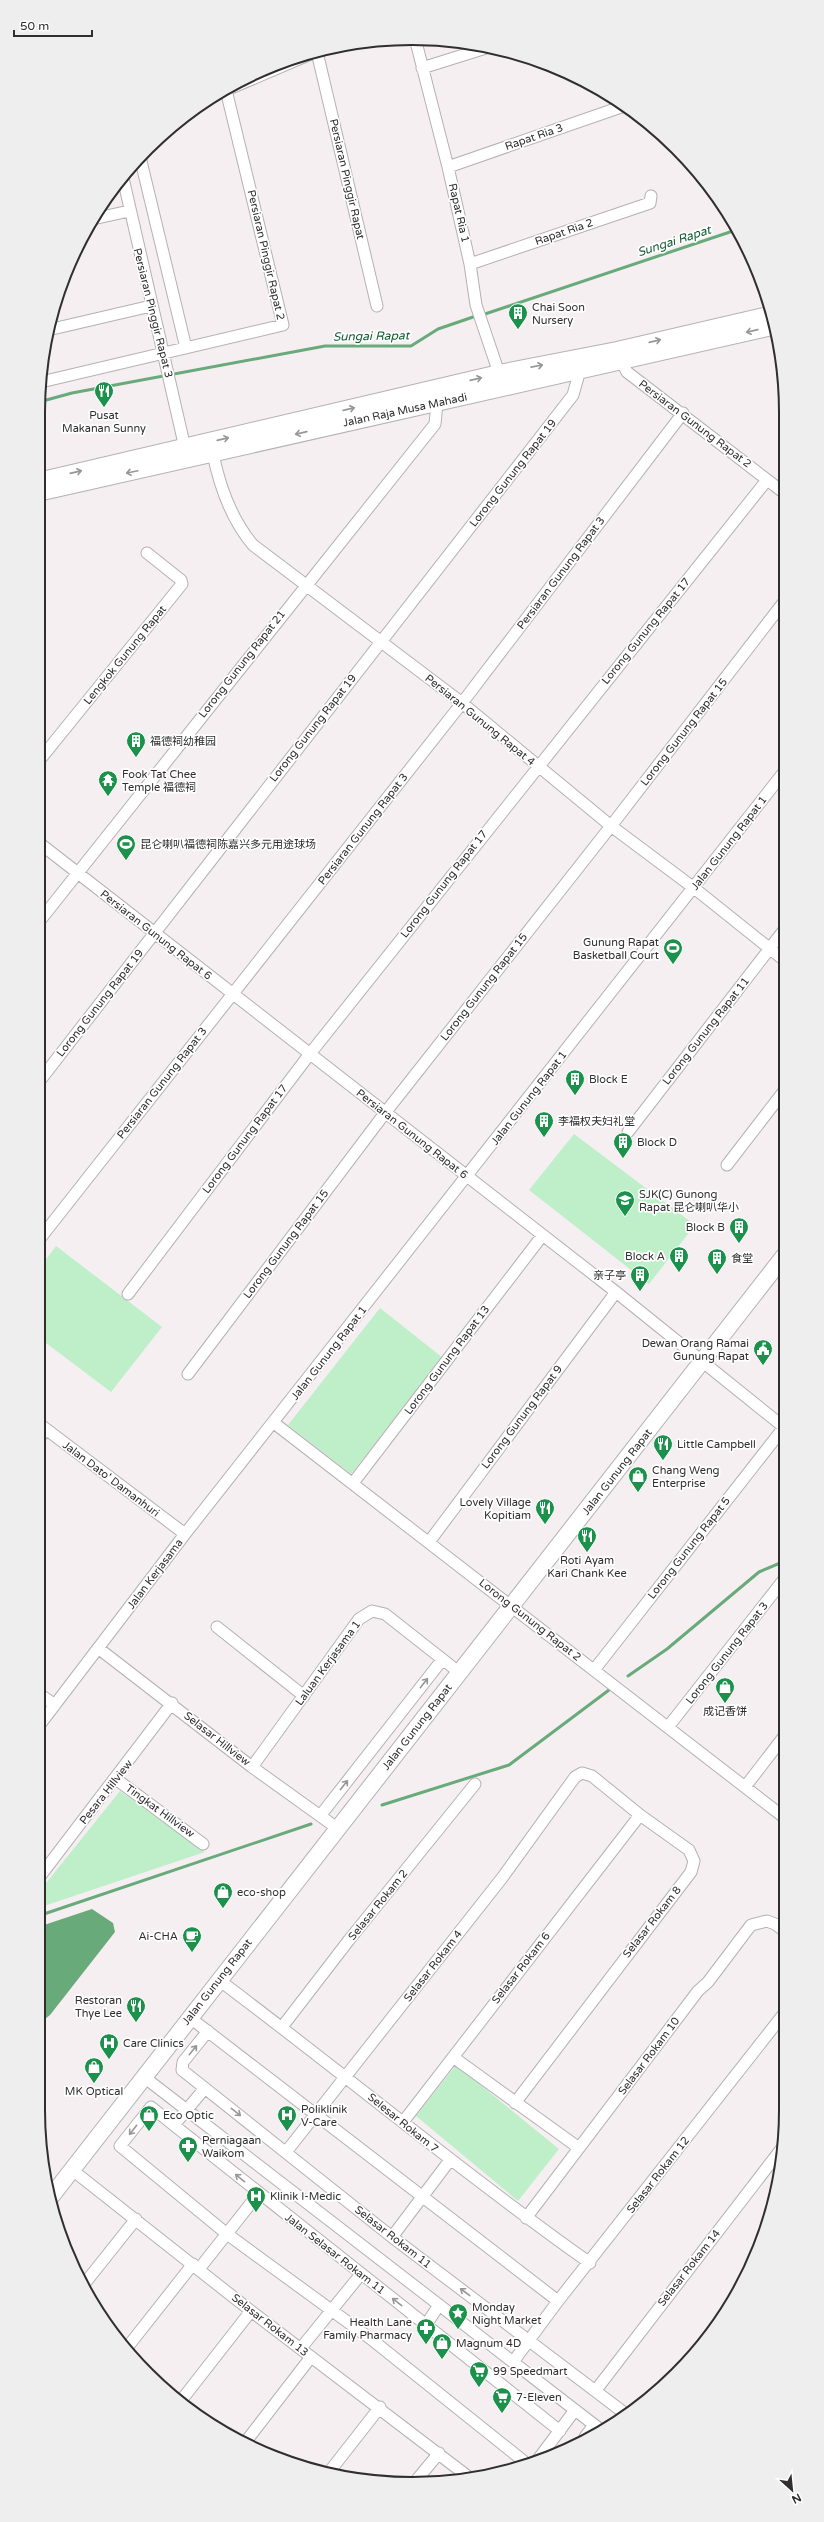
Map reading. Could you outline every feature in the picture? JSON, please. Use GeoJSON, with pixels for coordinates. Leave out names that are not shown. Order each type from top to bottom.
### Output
{"type":"FeatureCollection","features":[{"type":"Feature","properties":{"kind":"main road","name":"Jalan Raja Musa Mahadi"},"geometry":{"type":"LineString","coordinates":[[45,491],[437,403],[501,380],[580,370],[619,356],[766,316]]}},
{"type":"Feature","properties":{"kind":"main road","name":"Jalan Raja Musa Mahadi"},"geometry":{"type":"LineString","coordinates":[[45,479],[501,380],[769,328]]}},
{"type":"Feature","properties":{"kind":"main road"},"geometry":{"type":"LineString","coordinates":[[156,467],[177,459],[185,448],[192,454],[212,455]]}},
{"type":"Feature","properties":{"kind":"main road","name":"Jalan Gunung Rapat"},"geometry":{"type":"LineString","coordinates":[[55,2192],[189,2017],[512,1607],[779,1262]]}},
{"type":"Feature","properties":{"kind":"street","name":"Rapat Ria 1"},"geometry":{"type":"LineString","coordinates":[[417,45],[448,167],[470,264],[476,304],[501,380]]}},
{"type":"Feature","properties":{"kind":"street"},"geometry":{"type":"LineString","coordinates":[[422,68],[475,51]]}},
{"type":"Feature","properties":{"kind":"street","name":"Persiaran Pinggir Rapat"},"geometry":{"type":"LineString","coordinates":[[318,58],[377,306]]}},
{"type":"Feature","properties":{"kind":"street","name":"Persiaran Pinggir Rapat 2"},"geometry":{"type":"LineString","coordinates":[[47,381],[283,324],[226,96]]}},
{"type":"Feature","properties":{"kind":"street","name":"Rapat Ria 3"},"geometry":{"type":"LineString","coordinates":[[448,167],[617,108]]}},
{"type":"Feature","properties":{"kind":"street"},"geometry":{"type":"LineString","coordinates":[[142,164],[186,348]]}},
{"type":"Feature","properties":{"kind":"street","name":"Persiaran Pinggir Rapat 3"},"geometry":{"type":"LineString","coordinates":[[124,185],[129,211],[185,448]]}},
{"type":"Feature","properties":{"kind":"street","name":"Rapat Ria 2"},"geometry":{"type":"LineString","coordinates":[[470,264],[650,203],[651,196]]}},
{"type":"Feature","properties":{"kind":"street"},"geometry":{"type":"LineString","coordinates":[[101,217],[129,211]]}},
{"type":"Feature","properties":{"kind":"street"},"geometry":{"type":"LineString","coordinates":[[55,328],[151,306]]}},
{"type":"Feature","properties":{"kind":"street","name":"Persiaran Gunung Rapat 2"},"geometry":{"type":"LineString","coordinates":[[619,356],[627,372],[683,413],[779,489]]}},
{"type":"Feature","properties":{"kind":"street","name":"Lorong Gunung Rapat 19"},"geometry":{"type":"LineString","coordinates":[[45,1074],[573,395],[580,370]]}},
{"type":"Feature","properties":{"kind":"street","name":"Lorong Gunung Rapat 21"},"geometry":{"type":"LineString","coordinates":[[45,914],[306,584],[435,424],[437,403]]}},
{"type":"Feature","properties":{"kind":"street","name":"Persiaran Gunung Rapat 3"},"geometry":{"type":"LineString","coordinates":[[45,1232],[462,703],[683,413]]}},
{"type":"Feature","properties":{"kind":"street","name":"Persiaran Gunung Rapat 4"},"geometry":{"type":"LineString","coordinates":[[212,455],[228,507],[241,531],[253,545],[462,703],[611,826],[694,888],[779,956]]}},
{"type":"Feature","properties":{"kind":"street","name":"Lorong Gunung Rapat 17"},"geometry":{"type":"LineString","coordinates":[[128,1294],[309,1055],[767,480]]}},
{"type":"Feature","properties":{"kind":"street","name":"Lengkok Gunung Rapat"},"geometry":{"type":"LineString","coordinates":[[45,753],[182,584],[180,580],[147,553]]}},
{"type":"Feature","properties":{"kind":"street","name":"Lorong Gunung Rapat 15"},"geometry":{"type":"LineString","coordinates":[[188,1374],[385,1113],[611,826],[779,608]]}},
{"type":"Feature","properties":{"kind":"street","name":"Jalan Gunung Rapat 1"},"geometry":{"type":"LineString","coordinates":[[274,1423],[779,778]]}},
{"type":"Feature","properties":{"kind":"street","name":"Persiaran Gunung Rapat 6"},"geometry":{"type":"LineString","coordinates":[[45,848],[309,1055],[616,1292],[779,1423]]}},
{"type":"Feature","properties":{"kind":"street","name":"Lorong Gunung Rapat 11"},"geometry":{"type":"LineString","coordinates":[[628,1132],[779,937]]}},
{"type":"Feature","properties":{"kind":"street"},"geometry":{"type":"LineString","coordinates":[[727,1165],[779,1097]]}},
{"type":"Feature","properties":{"kind":"street","name":"Lorong Gunung Rapat 13"},"geometry":{"type":"LineString","coordinates":[[353,1483],[542,1236]]}},
{"type":"Feature","properties":{"kind":"street","name":"Lorong Gunung Rapat 9"},"geometry":{"type":"LineString","coordinates":[[429,1542],[616,1292]]}},
{"type":"Feature","properties":{"kind":"street","name":"Lorong Gunung Rapat 2"},"geometry":{"type":"LineString","coordinates":[[274,1423],[779,1813]]}},
{"type":"Feature","properties":{"kind":"street","name":"Jalan Kerjasama"},"geometry":{"type":"LineString","coordinates":[[45,1717],[185,1534],[274,1423]]}},
{"type":"Feature","properties":{"kind":"street","name":"Jalan Dato' Damanhuri"},"geometry":{"type":"LineString","coordinates":[[45,1428],[185,1534]]}},
{"type":"Feature","properties":{"kind":"street","name":"Lorong Gunung Rapat 5"},"geometry":{"type":"LineString","coordinates":[[594,1670],[779,1433]]}},
{"type":"Feature","properties":{"kind":"street","name":"Lorong Gunung Rapat 3"},"geometry":{"type":"LineString","coordinates":[[668,1727],[779,1586]]}},
{"type":"Feature","properties":{"kind":"street","name":"Laluan Kerjasama 1"},"geometry":{"type":"LineString","coordinates":[[252,1767],[359,1619],[372,1611],[385,1614],[460,1673]]}},
{"type":"Feature","properties":{"kind":"street"},"geometry":{"type":"LineString","coordinates":[[217,1627],[304,1696]]}},
{"type":"Feature","properties":{"kind":"street","name":"Selasar Hillview"},"geometry":{"type":"LineString","coordinates":[[98,1648],[172,1703],[252,1767],[337,1828]]}},
{"type":"Feature","properties":{"kind":"street"},"geometry":{"type":"LineString","coordinates":[[320,1816],[442,1660]]}},
{"type":"Feature","properties":{"kind":"street"},"geometry":{"type":"LineString","coordinates":[[45,1698],[55,1705]]}},
{"type":"Feature","properties":{"kind":"street","name":"Pesara Hillview"},"geometry":{"type":"LineString","coordinates":[[45,1870],[116,1779],[172,1703]]}},
{"type":"Feature","properties":{"kind":"street"},"geometry":{"type":"LineString","coordinates":[[745,1787],[779,1743]]}},
{"type":"Feature","properties":{"kind":"street","name":"Selasar Rokam 8"},"geometry":{"type":"LineString","coordinates":[[515,2103],[691,1872],[694,1861],[689,1850],[640,1815],[592,1776],[582,1773],[575,1777]]}},
{"type":"Feature","properties":{"kind":"street","name":"Selasar Rokam 4"},"geometry":{"type":"LineString","coordinates":[[286,2152],[502,1878],[575,1777]]}},
{"type":"Feature","properties":{"kind":"street","name":"Tingkat Hillview"},"geometry":{"type":"LineString","coordinates":[[116,1779],[203,1844]]}},
{"type":"Feature","properties":{"kind":"street","name":"Selasar Rokam 2"},"geometry":{"type":"LineString","coordinates":[[282,2028],[349,1940],[475,1784]]}},
{"type":"Feature","properties":{"kind":"street","name":"Selasar Rokam 6"},"geometry":{"type":"LineString","coordinates":[[403,2122],[640,1815]]}},
{"type":"Feature","properties":{"kind":"street","name":"Selasar Rokam 10"},"geometry":{"type":"LineString","coordinates":[[526,2218],[698,1991],[708,1982],[751,1925],[767,1921],[779,1927]]}},
{"type":"Feature","properties":{"kind":"street","name":"Selesar Rokam 7"},"geometry":{"type":"LineString","coordinates":[[219,1980],[526,2218],[590,2263]]}},
{"type":"Feature","properties":{"kind":"street"},"geometry":{"type":"LineString","coordinates":[[189,2017],[317,2114],[420,2197],[558,2301]]}},
{"type":"Feature","properties":{"kind":"street","name":"Selasar Rokam 12"},"geometry":{"type":"LineString","coordinates":[[513,2362],[558,2301],[590,2263],[779,2020]]}},
{"type":"Feature","properties":{"kind":"street","name":"Selasar Rokam 11"},"geometry":{"type":"LineString","coordinates":[[208,2030],[183,2062],[182,2070],[392,2237],[622,2411]]}},
{"type":"Feature","properties":{"kind":"street"},"geometry":{"type":"LineString","coordinates":[[453,2057],[578,2148]]}},
{"type":"Feature","properties":{"kind":"street"},"geometry":{"type":"LineString","coordinates":[[144,2077],[597,2427]]}},
{"type":"Feature","properties":{"kind":"street"},"geometry":{"type":"LineString","coordinates":[[174,2125],[205,2088]]}},
{"type":"Feature","properties":{"kind":"street","name":"Jalan Selasar Rokam 11"},"geometry":{"type":"LineString","coordinates":[[227,2234],[120,2146],[151,2106],[361,2274],[560,2430]]}},
{"type":"Feature","properties":{"kind":"street","name":"Selasar Rokam 14"},"geometry":{"type":"LineString","coordinates":[[596,2390],[776,2156]]}},
{"type":"Feature","properties":{"kind":"street"},"geometry":{"type":"LineString","coordinates":[[392,2237],[420,2197],[450,2160]]}},
{"type":"Feature","properties":{"kind":"street","name":"Selasar Rokam 13"},"geometry":{"type":"LineString","coordinates":[[71,2169],[196,2266],[251,2311],[380,2407],[464,2473]]}},
{"type":"Feature","properties":{"kind":"street"},"geometry":{"type":"LineString","coordinates":[[130,2344],[196,2266],[227,2234],[259,2193]]}},
{"type":"Feature","properties":{"kind":"street"},"geometry":{"type":"LineString","coordinates":[[87,2280],[136,2219]]}},
{"type":"Feature","properties":{"kind":"street"},"geometry":{"type":"LineString","coordinates":[[227,2234],[442,2394],[522,2460]]}},
{"type":"Feature","properties":{"kind":"street"},"geometry":{"type":"LineString","coordinates":[[301,2348],[361,2274]]}},
{"type":"Feature","properties":{"kind":"street"},"geometry":{"type":"LineString","coordinates":[[426,2325],[439,2305]]}},
{"type":"Feature","properties":{"kind":"street"},"geometry":{"type":"LineString","coordinates":[[184,2397],[251,2311]]}},
{"type":"Feature","properties":{"kind":"street"},"geometry":{"type":"LineString","coordinates":[[248,2438],[312,2356]]}},
{"type":"Feature","properties":{"kind":"street"},"geometry":{"type":"LineString","coordinates":[[332,2468],[380,2407]]}},
{"type":"Feature","properties":{"kind":"street"},"geometry":{"type":"LineString","coordinates":[[543,2453],[575,2410]]}},
{"type":"Feature","properties":{"kind":"street"},"geometry":{"type":"LineString","coordinates":[[419,2477],[439,2453]]}},
{"type":"Feature","properties":{"kind":"shaded area"},"geometry":{"type":"Polygon","coordinates":[[[574,1134],[695,1225],[649,1284],[529,1190],[574,1134]]]}},
{"type":"Feature","properties":{"kind":"shaded area"},"geometry":{"type":"Polygon","coordinates":[[[56,1246],[162,1327],[111,1392],[45,1342],[45,1261],[56,1246]]]}},
{"type":"Feature","properties":{"kind":"shaded area"},"geometry":{"type":"Polygon","coordinates":[[[380,1308],[443,1358],[351,1474],[288,1425],[380,1308]]]}},
{"type":"Feature","properties":{"kind":"shaded area"},"geometry":{"type":"Polygon","coordinates":[[[120,1791],[205,1852],[45,1906],[45,1884],[120,1791]]]}},
{"type":"Feature","properties":{"kind":"shaded area"},"geometry":{"type":"Polygon","coordinates":[[[92,1909],[113,1923],[115,1932],[50,2015],[45,2019],[45,1925],[92,1909]]]}},
{"type":"Feature","properties":{"kind":"shaded area"},"geometry":{"type":"Polygon","coordinates":[[[456,2065],[559,2149],[518,2201],[416,2116],[456,2065]]]}},
{"type":"Feature","properties":{"kind":"waterway","name":"Sungai Rapat"},"geometry":{"type":"LineString","coordinates":[[482,315],[731,232]]}},
{"type":"Feature","properties":{"kind":"waterway","name":"Sungai Rapat"},"geometry":{"type":"LineString","coordinates":[[45,400],[72,393],[325,346],[411,346],[438,329],[476,316]]}},
{"type":"Feature","properties":{"kind":"waterway"},"geometry":{"type":"LineString","coordinates":[[628,1676],[667,1649],[759,1572],[779,1564]]}},
{"type":"Feature","properties":{"kind":"waterway"},"geometry":{"type":"LineString","coordinates":[[382,1805],[509,1765],[609,1690]]}},
{"type":"Feature","properties":{"kind":"waterway"},"geometry":{"type":"LineString","coordinates":[[45,1914],[311,1824]]}},
{"type":"Feature","properties":{"kind":"place","name":"Chai Soon Nursery"},"geometry":{"type":"Point","coordinates":[518,330]}},
{"type":"Feature","properties":{"kind":"place","name":"Pusat Makanan Sunny"},"geometry":{"type":"Point","coordinates":[104,408]}},
{"type":"Feature","properties":{"kind":"place","name":"福德祠幼稚园"},"geometry":{"type":"Point","coordinates":[136,758]}},
{"type":"Feature","properties":{"kind":"place","name":"Fook Tat Chee Temple 福德祠"},"geometry":{"type":"Point","coordinates":[108,797]}},
{"type":"Feature","properties":{"kind":"place","name":"昆仑喇叭福德祠陈嘉兴多元用途球场"},"geometry":{"type":"Point","coordinates":[126,861]}},
{"type":"Feature","properties":{"kind":"place","name":"Gunung Rapat Basketball Court"},"geometry":{"type":"Point","coordinates":[673,965]}},
{"type":"Feature","properties":{"kind":"place","name":"Block E"},"geometry":{"type":"Point","coordinates":[575,1096]}},
{"type":"Feature","properties":{"kind":"place","name":"李福权夫妇礼堂"},"geometry":{"type":"Point","coordinates":[544,1138]}},
{"type":"Feature","properties":{"kind":"place","name":"Block D"},"geometry":{"type":"Point","coordinates":[623,1159]}},
{"type":"Feature","properties":{"kind":"place","name":"SJK(C) Gunong Rapat 昆仑喇叭华小"},"geometry":{"type":"Point","coordinates":[625,1217]}},
{"type":"Feature","properties":{"kind":"place","name":"Block B"},"geometry":{"type":"Point","coordinates":[739,1244]}},
{"type":"Feature","properties":{"kind":"place","name":"Block A"},"geometry":{"type":"Point","coordinates":[679,1273]}},
{"type":"Feature","properties":{"kind":"place","name":"食堂"},"geometry":{"type":"Point","coordinates":[717,1275]}},
{"type":"Feature","properties":{"kind":"place","name":"亲子亭"},"geometry":{"type":"Point","coordinates":[640,1292]}},
{"type":"Feature","properties":{"kind":"place","name":"Dewan Orang Ramai Gunung Rapat"},"geometry":{"type":"Point","coordinates":[763,1366]}},
{"type":"Feature","properties":{"kind":"place","name":"Little Campbell"},"geometry":{"type":"Point","coordinates":[663,1461]}},
{"type":"Feature","properties":{"kind":"place","name":"Chang Weng Enterprise"},"geometry":{"type":"Point","coordinates":[638,1493]}},
{"type":"Feature","properties":{"kind":"place","name":"Lovely Village Kopitiam"},"geometry":{"type":"Point","coordinates":[545,1525]}},
{"type":"Feature","properties":{"kind":"place","name":"Roti Ayam Kari Chank Kee"},"geometry":{"type":"Point","coordinates":[587,1553]}},
{"type":"Feature","properties":{"kind":"place","name":"成记香饼"},"geometry":{"type":"Point","coordinates":[725,1704]}},
{"type":"Feature","properties":{"kind":"place","name":"eco-shop"},"geometry":{"type":"Point","coordinates":[223,1909]}},
{"type":"Feature","properties":{"kind":"place","name":"Ai-CHA"},"geometry":{"type":"Point","coordinates":[192,1953]}},
{"type":"Feature","properties":{"kind":"place","name":"Restoran Thye Lee"},"geometry":{"type":"Point","coordinates":[136,2023]}},
{"type":"Feature","properties":{"kind":"place","name":"Care Clinics"},"geometry":{"type":"Point","coordinates":[109,2060]}},
{"type":"Feature","properties":{"kind":"place","name":"MK Optical"},"geometry":{"type":"Point","coordinates":[94,2084]}},
{"type":"Feature","properties":{"kind":"place","name":"Eco Optic"},"geometry":{"type":"Point","coordinates":[149,2132]}},
{"type":"Feature","properties":{"kind":"place","name":"Poliklinik V-Care"},"geometry":{"type":"Point","coordinates":[287,2132]}},
{"type":"Feature","properties":{"kind":"place","name":"Perniagaan Waikom"},"geometry":{"type":"Point","coordinates":[188,2163]}},
{"type":"Feature","properties":{"kind":"place","name":"Klinik I-Medic"},"geometry":{"type":"Point","coordinates":[256,2213]}},
{"type":"Feature","properties":{"kind":"place","name":"Monday Night Market"},"geometry":{"type":"Point","coordinates":[458,2330]}},
{"type":"Feature","properties":{"kind":"place","name":"Health Lane Family Pharmacy"},"geometry":{"type":"Point","coordinates":[426,2345]}},
{"type":"Feature","properties":{"kind":"place","name":"Magnum 4D"},"geometry":{"type":"Point","coordinates":[442,2360]}},
{"type":"Feature","properties":{"kind":"place","name":"99 Speedmart"},"geometry":{"type":"Point","coordinates":[479,2388]}},
{"type":"Feature","properties":{"kind":"place","name":"7-Eleven"},"geometry":{"type":"Point","coordinates":[502,2414]}}]}
